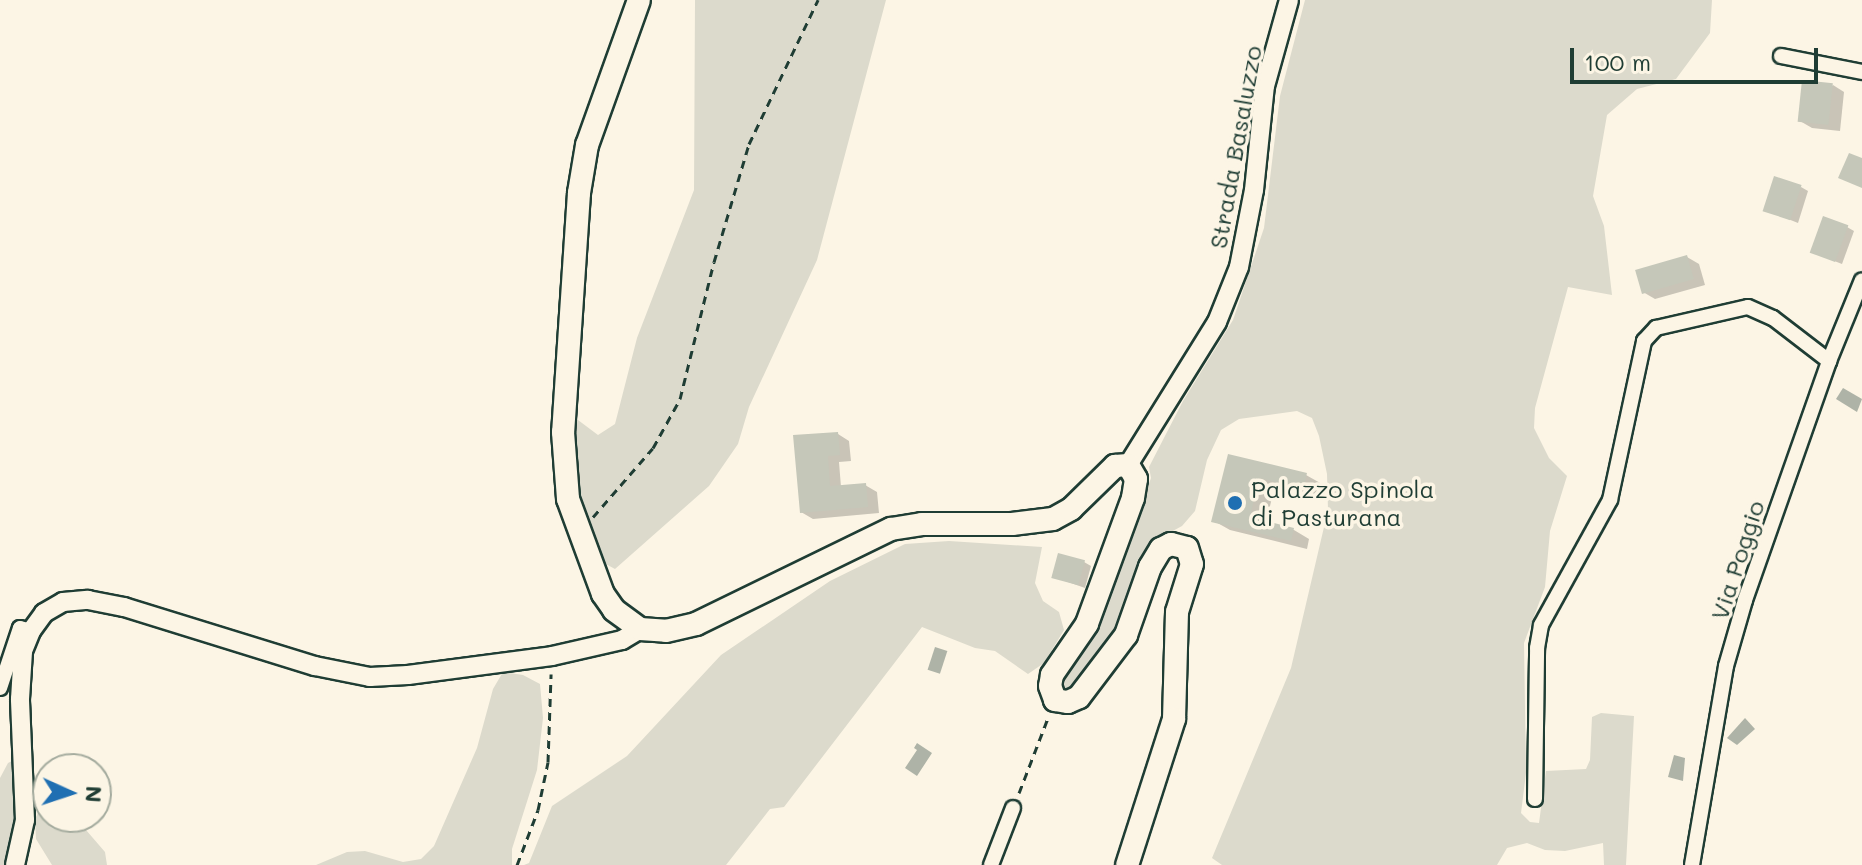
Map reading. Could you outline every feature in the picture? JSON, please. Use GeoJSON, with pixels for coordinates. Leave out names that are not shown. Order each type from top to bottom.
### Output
{"type":"FeatureCollection","features":[{"type":"Feature","properties":{"kind":"main road"},"geometry":{"type":"LineString","coordinates":[[639,0],[600,103],[579,193],[563,432],[568,499],[603,594],[614,610],[640,629],[666,631],[696,624],[891,529],[922,524],[1012,524],[1053,519],[1071,509],[1115,466],[1128,465],[1136,479],[1136,488],[1087,624],[1052,675],[1050,686],[1055,700],[1068,702],[1079,697],[1116,651],[1161,549],[1177,543],[1187,548],[1192,564],[1177,612],[1174,719],[1127,865]]}},
{"type":"Feature","properties":{"kind":"street","name":"Strada Basaluzzo"},"geometry":{"type":"LineString","coordinates":[[1128,465],[1217,322],[1239,267],[1254,190],[1265,86],[1289,0]]}},
{"type":"Feature","properties":{"kind":"street"},"geometry":{"type":"LineString","coordinates":[[1781,56],[1862,72]]}},
{"type":"Feature","properties":{"kind":"street","name":"Via Poggio"},"geometry":{"type":"LineString","coordinates":[[1692,865],[1726,666],[1745,600],[1829,361],[1862,280]]}},
{"type":"Feature","properties":{"kind":"street"},"geometry":{"type":"LineString","coordinates":[[1535,799],[1537,648],[1541,625],[1610,500],[1644,341],[1656,328],[1748,307],[1773,318],[1829,361]]}},
{"type":"Feature","properties":{"kind":"street"},"geometry":{"type":"LineString","coordinates":[[15,865],[25,820],[20,699],[22,663],[31,631],[44,613],[63,602],[88,600],[124,607],[315,666],[370,677],[552,656],[622,640],[640,629]]}},
{"type":"Feature","properties":{"kind":"street"},"geometry":{"type":"LineString","coordinates":[[0,688],[20,628],[31,631]]}},
{"type":"Feature","properties":{"kind":"street"},"geometry":{"type":"LineString","coordinates":[[991,865],[1013,808]]}},
{"type":"Feature","properties":{"kind":"path"},"geometry":{"type":"LineString","coordinates":[[580,532],[653,448],[680,399],[714,262],[749,144],[818,0]]}},
{"type":"Feature","properties":{"kind":"path"},"geometry":{"type":"LineString","coordinates":[[517,865],[538,810],[548,762],[552,656]]}},
{"type":"Feature","properties":{"kind":"path"},"geometry":{"type":"LineString","coordinates":[[1013,808],[1055,700]]}},
{"type":"Feature","properties":{"kind":"shaded area"},"geometry":{"type":"Polygon","coordinates":[[[695,0],[886,0],[817,260],[749,407],[738,444],[709,486],[615,569],[602,562],[579,490],[573,453],[574,417],[598,435],[615,424],[637,338],[694,190],[695,0]]]}},
{"type":"Feature","properties":{"kind":"shaded area"},"geometry":{"type":"Polygon","coordinates":[[[1305,0],[1712,0],[1710,33],[1676,79],[1637,89],[1607,115],[1593,196],[1604,226],[1612,295],[1568,287],[1535,408],[1534,428],[1549,458],[1567,476],[1550,531],[1545,587],[1524,643],[1526,773],[1521,813],[1530,822],[1539,823],[1546,771],[1586,769],[1590,760],[1592,717],[1601,713],[1634,716],[1626,865],[1604,865],[1603,843],[1565,851],[1545,850],[1527,843],[1507,848],[1497,865],[1222,865],[1212,858],[1291,668],[1328,510],[1327,474],[1319,436],[1312,418],[1297,411],[1239,419],[1221,430],[1207,460],[1195,511],[1182,526],[1158,539],[1142,562],[1103,656],[1077,688],[1068,690],[1062,687],[1061,680],[1095,628],[1114,582],[1151,478],[1149,467],[1183,401],[1233,320],[1264,228],[1280,96],[1305,0]]]}},
{"type":"Feature","properties":{"kind":"shaded area"},"geometry":{"type":"Polygon","coordinates":[[[1843,388],[1862,399],[1857,412],[1836,399],[1843,388]]]}},
{"type":"Feature","properties":{"kind":"shaded area"},"geometry":{"type":"Polygon","coordinates":[[[949,541],[1042,547],[1035,583],[1043,601],[1059,612],[1064,630],[1044,663],[1028,674],[995,651],[975,648],[922,627],[784,807],[770,809],[726,865],[524,865],[529,863],[552,806],[627,756],[721,655],[830,581],[905,544],[949,541]]]}},
{"type":"Feature","properties":{"kind":"shaded area"},"geometry":{"type":"Polygon","coordinates":[[[935,647],[947,651],[940,674],[928,670],[935,647]]]}},
{"type":"Feature","properties":{"kind":"shaded area"},"geometry":{"type":"Polygon","coordinates":[[[503,672],[523,675],[540,684],[543,718],[537,770],[512,849],[512,865],[316,865],[347,852],[365,851],[403,862],[421,859],[434,846],[477,748],[493,689],[503,672]]]}},
{"type":"Feature","properties":{"kind":"shaded area"},"geometry":{"type":"Polygon","coordinates":[[[1745,718],[1755,729],[1737,745],[1727,738],[1745,718]]]}},
{"type":"Feature","properties":{"kind":"shaded area"},"geometry":{"type":"Polygon","coordinates":[[[917,743],[932,753],[917,776],[905,768],[917,750],[914,748],[917,743]]]}},
{"type":"Feature","properties":{"kind":"shaded area"},"geometry":{"type":"Polygon","coordinates":[[[1674,755],[1685,758],[1683,781],[1668,777],[1674,755]]]}},
{"type":"Feature","properties":{"kind":"shaded area"},"geometry":{"type":"Polygon","coordinates":[[[14,760],[19,813],[11,865],[0,865],[0,778],[8,763],[14,760]]]}},
{"type":"Feature","properties":{"kind":"shaded area"},"geometry":{"type":"Polygon","coordinates":[[[36,833],[89,833],[105,852],[107,865],[52,865],[36,839],[36,833]]]}},
{"type":"Feature","properties":{"kind":"building"},"geometry":{"type":"Polygon","coordinates":[[[1802,80],[1833,83],[1828,125],[1798,122],[1802,80]]]}},
{"type":"Feature","properties":{"kind":"building"},"geometry":{"type":"Polygon","coordinates":[[[1849,153],[1862,158],[1862,188],[1838,178],[1849,153]]]}},
{"type":"Feature","properties":{"kind":"building"},"geometry":{"type":"Polygon","coordinates":[[[1774,176],[1802,185],[1790,220],[1763,211],[1774,176]]]}},
{"type":"Feature","properties":{"kind":"building"},"geometry":{"type":"Polygon","coordinates":[[[1823,216],[1848,225],[1835,262],[1810,253],[1823,216]]]}},
{"type":"Feature","properties":{"kind":"building"},"geometry":{"type":"Polygon","coordinates":[[[1687,255],[1694,279],[1642,294],[1635,270],[1687,255]]]}},
{"type":"Feature","properties":{"kind":"building"},"geometry":{"type":"Polygon","coordinates":[[[838,432],[840,455],[828,456],[830,486],[866,483],[868,507],[800,513],[793,435],[838,432]]]}},
{"type":"Feature","properties":{"kind":"building","name":"Palazzo Spinola di Pasturana"},"geometry":{"type":"Polygon","coordinates":[[[1228,454],[1307,473],[1303,489],[1259,478],[1250,517],[1294,528],[1291,541],[1211,522],[1228,454]]]}},
{"type":"Feature","properties":{"kind":"building"},"geometry":{"type":"Polygon","coordinates":[[[1058,553],[1085,560],[1078,585],[1051,578],[1058,553]]]}},
{"type":"Feature","properties":{"kind":"place","name":"Palazzo Spinola di Pasturana"},"geometry":{"type":"Point","coordinates":[1235,503]}}]}
